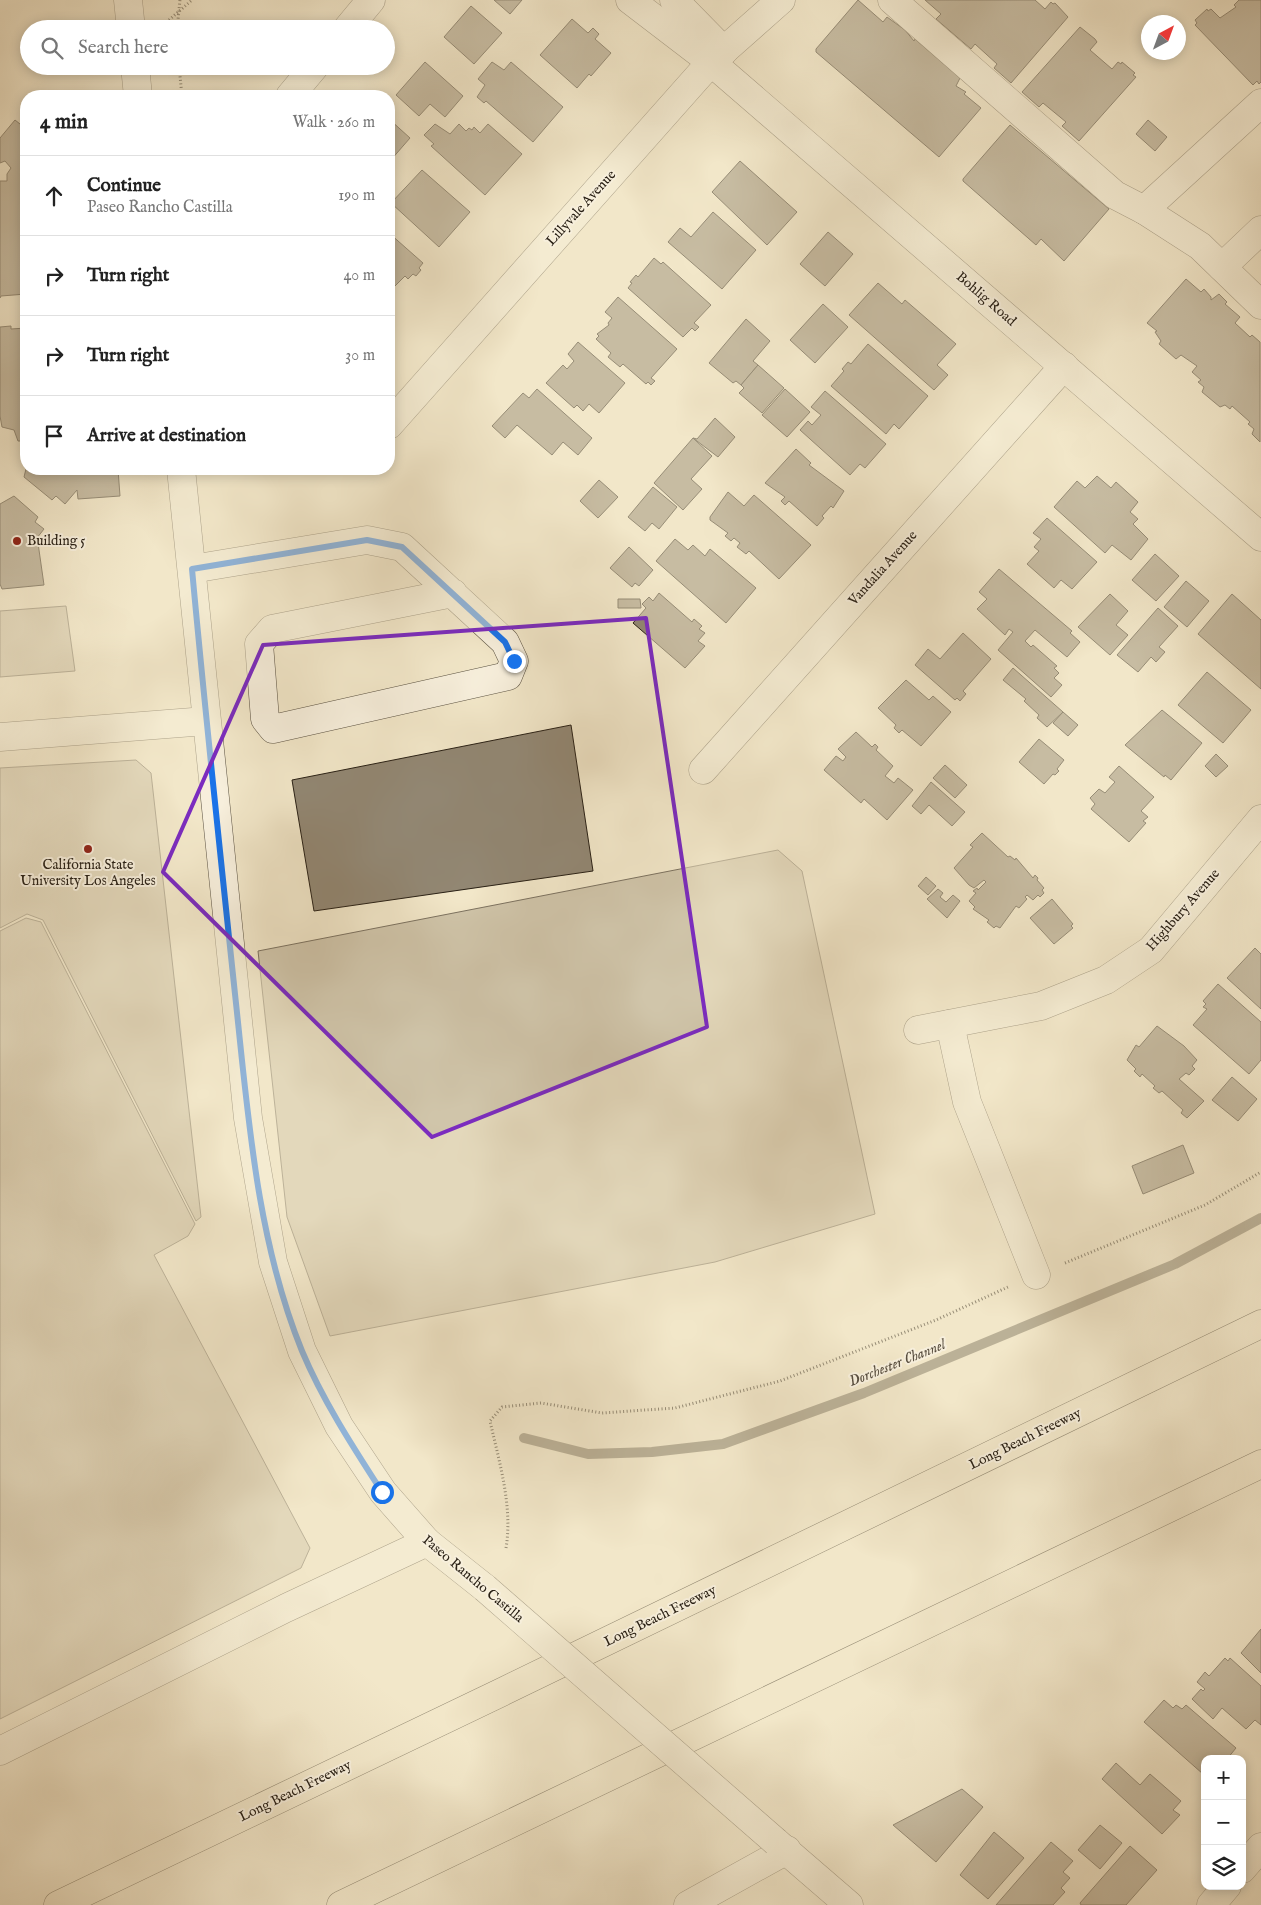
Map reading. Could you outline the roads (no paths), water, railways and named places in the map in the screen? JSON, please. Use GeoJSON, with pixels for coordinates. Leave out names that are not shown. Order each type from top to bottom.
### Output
{"type":"FeatureCollection","features":[{"type":"Feature","properties":{"kind":"highway","name":"Long Beach Freeway"},"geometry":{"type":"LineString","coordinates":[[58,1905],[1261,1324]]}},
{"type":"Feature","properties":{"kind":"highway"},"geometry":{"type":"LineString","coordinates":[[341,1905],[1261,1464]]}},
{"type":"Feature","properties":{"kind":"street"},"geometry":{"type":"LineString","coordinates":[[128,0],[130,20]]}},
{"type":"Feature","properties":{"kind":"street"},"geometry":{"type":"LineString","coordinates":[[354,20],[371,0]]}},
{"type":"Feature","properties":{"kind":"street"},"geometry":{"type":"LineString","coordinates":[[630,0],[718,56]]}},
{"type":"Feature","properties":{"kind":"street"},"geometry":{"type":"LineString","coordinates":[[674,0],[718,56]]}},
{"type":"Feature","properties":{"kind":"street","name":"Lillyvale Avenue"},"geometry":{"type":"LineString","coordinates":[[395,418],[718,56],[781,0]]}},
{"type":"Feature","properties":{"kind":"street"},"geometry":{"type":"LineString","coordinates":[[892,0],[1115,195],[1144,210],[1200,246],[1261,306]]}},
{"type":"Feature","properties":{"kind":"street","name":"Bohlig Road"},"geometry":{"type":"LineString","coordinates":[[718,56],[1064,366],[1261,537]]}},
{"type":"Feature","properties":{"kind":"street"},"geometry":{"type":"LineString","coordinates":[[136,75],[137,90]]}},
{"type":"Feature","properties":{"kind":"street"},"geometry":{"type":"LineString","coordinates":[[295,90],[308,75]]}},
{"type":"Feature","properties":{"kind":"street"},"geometry":{"type":"LineString","coordinates":[[1144,210],[1261,103]]}},
{"type":"Feature","properties":{"kind":"street"},"geometry":{"type":"LineString","coordinates":[[1222,267],[1261,230]]}},
{"type":"Feature","properties":{"kind":"street","name":"Vandalia Avenue"},"geometry":{"type":"LineString","coordinates":[[703,770],[1064,366]]}},
{"type":"Feature","properties":{"kind":"street","name":"Paseo Rancho Castilla"},"geometry":{"type":"LineString","coordinates":[[182,475],[248,1118],[273,1262],[302,1351],[340,1426],[382,1492],[427,1542],[485,1588],[848,1905]]}},
{"type":"Feature","properties":{"kind":"street"},"geometry":{"type":"LineString","coordinates":[[192,569],[367,540],[402,547],[452,593],[505,642],[514,661],[508,676],[274,728],[265,718],[259,644],[272,629],[452,593]]}},
{"type":"Feature","properties":{"kind":"street"},"geometry":{"type":"LineString","coordinates":[[0,737],[206,720]]}},
{"type":"Feature","properties":{"kind":"street","name":"Highbury Avenue"},"geometry":{"type":"LineString","coordinates":[[918,1030],[1041,1006],[1106,980],[1151,950],[1261,819]]}},
{"type":"Feature","properties":{"kind":"street"},"geometry":{"type":"LineString","coordinates":[[950,1024],[967,1102],[1036,1275]]}},
{"type":"Feature","properties":{"kind":"street"},"geometry":{"type":"LineString","coordinates":[[0,1751],[286,1608],[427,1542]]}},
{"type":"Feature","properties":{"kind":"street"},"geometry":{"type":"LineString","coordinates":[[688,1905],[782,1846]]}},
{"type":"Feature","properties":{"kind":"street"},"geometry":{"type":"LineString","coordinates":[[1246,1864],[1261,1847]]}},
{"type":"Feature","properties":{"kind":"street"},"geometry":{"type":"LineString","coordinates":[[1211,1905],[1224,1890]]}},
{"type":"Feature","properties":{"kind":"waterway","name":"Dorchester Channel"},"geometry":{"type":"LineString","coordinates":[[524,1438],[588,1454],[652,1452],[723,1444],[864,1393],[1175,1264],[1261,1218]]}},
{"type":"Feature","properties":{"kind":"place","name":"Building 5"},"geometry":{"type":"Point","coordinates":[17,541]}},
{"type":"Feature","properties":{"kind":"place","name":"California State University Los Angeles"},"geometry":{"type":"Point","coordinates":[88,849]}}]}
